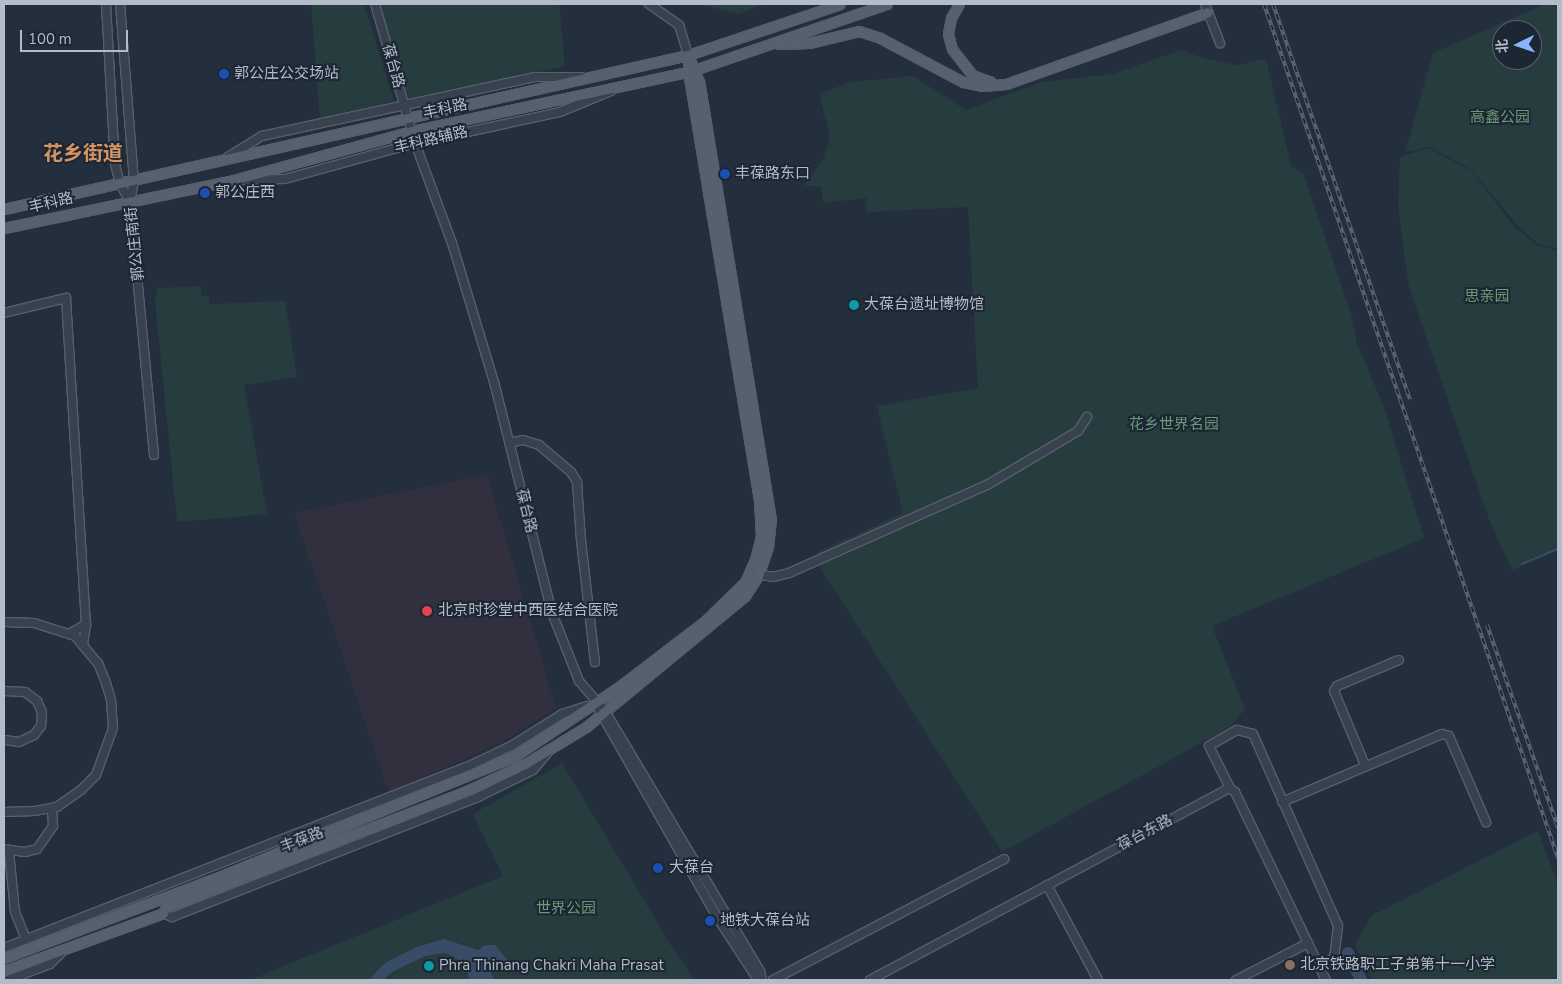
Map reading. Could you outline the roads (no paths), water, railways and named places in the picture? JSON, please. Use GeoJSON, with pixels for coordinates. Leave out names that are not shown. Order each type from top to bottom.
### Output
{"type":"FeatureCollection","features":[{"type":"Feature","properties":{"kind":"main road"},"geometry":{"type":"LineString","coordinates":[[796,19],[823,4]]}},
{"type":"Feature","properties":{"kind":"main road","name":"丰科路"},"geometry":{"type":"LineString","coordinates":[[4,209],[688,55],[840,4]]}},
{"type":"Feature","properties":{"kind":"main road","name":"丰科路"},"geometry":{"type":"LineString","coordinates":[[4,228],[233,180],[412,130],[692,71],[887,4]]}},
{"type":"Feature","properties":{"kind":"main road"},"geometry":{"type":"LineString","coordinates":[[959,4],[951,18],[948,34],[960,62],[972,74],[986,82],[1006,84]]}},
{"type":"Feature","properties":{"kind":"main road"},"geometry":{"type":"LineString","coordinates":[[768,44],[809,43],[859,31],[880,38],[963,82],[982,86],[1006,84],[1206,8]]}},
{"type":"Feature","properties":{"kind":"main road"},"geometry":{"type":"LineString","coordinates":[[688,55],[759,500],[761,536],[755,574]]}},
{"type":"Feature","properties":{"kind":"main road","name":"丰葆路"},"geometry":{"type":"LineString","coordinates":[[4,958],[478,773],[529,748],[596,703],[705,621],[755,574]]}},
{"type":"Feature","properties":{"kind":"main road","name":"丰葆路"},"geometry":{"type":"LineString","coordinates":[[4,971],[45,955],[61,953],[163,913],[166,908],[197,894],[488,782],[548,752],[603,713],[722,618],[745,596],[755,574]]}},
{"type":"Feature","properties":{"kind":"street"},"geometry":{"type":"LineString","coordinates":[[106,4],[115,164],[120,184],[130,201]]}},
{"type":"Feature","properties":{"kind":"street","name":"郭公庄南街"},"geometry":{"type":"LineString","coordinates":[[120,4],[134,181],[130,201],[154,455]]}},
{"type":"Feature","properties":{"kind":"street","name":"葆台路"},"geometry":{"type":"LineString","coordinates":[[375,4],[415,143],[452,243],[509,443],[552,613],[579,680],[603,713],[717,917],[760,980]]}},
{"type":"Feature","properties":{"kind":"street"},"geometry":{"type":"LineString","coordinates":[[649,4],[672,17],[679,25],[688,55]]}},
{"type":"Feature","properties":{"kind":"street"},"geometry":{"type":"LineString","coordinates":[[1206,8],[1220,43]]}},
{"type":"Feature","properties":{"kind":"street"},"geometry":{"type":"LineString","coordinates":[[219,162],[262,136],[535,76],[594,77]]}},
{"type":"Feature","properties":{"kind":"street","name":"丰科路辅路"},"geometry":{"type":"LineString","coordinates":[[233,180],[285,179],[415,143],[560,112],[626,85]]}},
{"type":"Feature","properties":{"kind":"street"},"geometry":{"type":"LineString","coordinates":[[4,313],[66,298],[86,624],[83,645]]}},
{"type":"Feature","properties":{"kind":"street"},"geometry":{"type":"LineString","coordinates":[[755,574],[789,573],[987,485],[1078,431],[1087,417]]}},
{"type":"Feature","properties":{"kind":"street"},"geometry":{"type":"LineString","coordinates":[[509,443],[524,440],[539,445],[571,472],[577,482],[581,540],[595,662]]}},
{"type":"Feature","properties":{"kind":"street"},"geometry":{"type":"LineString","coordinates":[[4,622],[34,623],[69,634],[83,645],[98,663],[105,680],[111,700],[113,728],[96,776],[81,790],[52,808],[4,812]]}},
{"type":"Feature","properties":{"kind":"street"},"geometry":{"type":"LineString","coordinates":[[69,634],[86,624]]}},
{"type":"Feature","properties":{"kind":"street"},"geometry":{"type":"LineString","coordinates":[[1365,764],[1334,691],[1337,686],[1399,660]]}},
{"type":"Feature","properties":{"kind":"street"},"geometry":{"type":"LineString","coordinates":[[4,691],[25,692],[37,701],[42,712],[41,726],[34,735],[19,742],[4,743]]}},
{"type":"Feature","properties":{"kind":"street"},"geometry":{"type":"LineString","coordinates":[[4,948],[469,766],[512,745],[562,714],[596,703]]}},
{"type":"Feature","properties":{"kind":"street"},"geometry":{"type":"LineString","coordinates":[[1321,969],[1334,957],[1338,926],[1253,734],[1237,730],[1209,746],[1230,788],[1235,792],[1326,980]]}},
{"type":"Feature","properties":{"kind":"street"},"geometry":{"type":"LineString","coordinates":[[1282,802],[1365,764],[1442,734],[1449,736],[1486,822]]}},
{"type":"Feature","properties":{"kind":"street","name":"葆台东路"},"geometry":{"type":"LineString","coordinates":[[870,980],[1230,788]]}},
{"type":"Feature","properties":{"kind":"street"},"geometry":{"type":"LineString","coordinates":[[26,939],[14,912],[7,850],[36,848],[53,826],[52,808]]}},
{"type":"Feature","properties":{"kind":"street"},"geometry":{"type":"LineString","coordinates":[[773,980],[1004,860]]}},
{"type":"Feature","properties":{"kind":"street"},"geometry":{"type":"LineString","coordinates":[[1047,885],[1098,980]]}},
{"type":"Feature","properties":{"kind":"street"},"geometry":{"type":"LineString","coordinates":[[1236,980],[1308,943]]}},
{"type":"Feature","properties":{"kind":"street"},"geometry":{"type":"LineString","coordinates":[[8,980],[50,964],[61,953]]}},
{"type":"Feature","properties":{"kind":"water"},"geometry":{"type":"Polygon","coordinates":[[[444,939],[478,950],[485,945],[495,945],[512,966],[494,965],[491,974],[495,980],[469,980],[467,969],[453,956],[444,953],[425,956],[390,973],[384,980],[369,980],[385,963],[417,947],[444,939]]]}},
{"type":"Feature","properties":{"kind":"waterway"},"geometry":{"type":"LineString","coordinates":[[1522,564],[1558,549]]}},
{"type":"Feature","properties":{"kind":"waterway"},"geometry":{"type":"LineString","coordinates":[[1348,953],[1361,980]]}},
{"type":"Feature","properties":{"kind":"railway"},"geometry":{"type":"LineString","coordinates":[[1264,4],[1558,858]]}},
{"type":"Feature","properties":{"kind":"railway"},"geometry":{"type":"LineString","coordinates":[[1273,4],[1410,400]]}},
{"type":"Feature","properties":{"kind":"railway"},"geometry":{"type":"LineString","coordinates":[[1487,625],[1558,828]]}},
{"type":"Feature","properties":{"kind":"place","name":"郭公庄公交场站"},"geometry":{"type":"Point","coordinates":[224,74]}},
{"type":"Feature","properties":{"kind":"place","name":"丰葆路东口"},"geometry":{"type":"Point","coordinates":[725,174]}},
{"type":"Feature","properties":{"kind":"place","name":"郭公庄西"},"geometry":{"type":"Point","coordinates":[205,193]}},
{"type":"Feature","properties":{"kind":"place","name":"大葆台遗址博物馆"},"geometry":{"type":"Point","coordinates":[854,305]}},
{"type":"Feature","properties":{"kind":"place","name":"北京时珍堂中西医结合医院"},"geometry":{"type":"Point","coordinates":[427,611]}},
{"type":"Feature","properties":{"kind":"place","name":"大葆台"},"geometry":{"type":"Point","coordinates":[658,868]}},
{"type":"Feature","properties":{"kind":"place","name":"地铁大葆台站"},"geometry":{"type":"Point","coordinates":[710,921]}},
{"type":"Feature","properties":{"kind":"place","name":"北京铁路职工子弟第十一小学"},"geometry":{"type":"Point","coordinates":[1290,965]}},
{"type":"Feature","properties":{"kind":"place","name":"Phra Thinang Chakri Maha Prasat"},"geometry":{"type":"Point","coordinates":[429,966]}},
{"type":"Feature","properties":{"kind":"district","name":"花乡街道"},"geometry":{"type":"Point","coordinates":[83,153]}},
{"type":"Feature","properties":{"kind":"park label","name":"高鑫公园"},"geometry":{"type":"Point","coordinates":[1500,118]}},
{"type":"Feature","properties":{"kind":"park label","name":"思亲园"},"geometry":{"type":"Point","coordinates":[1487,297]}},
{"type":"Feature","properties":{"kind":"park label","name":"花乡世界名园"},"geometry":{"type":"Point","coordinates":[1174,425]}},
{"type":"Feature","properties":{"kind":"park label","name":"世界公园"},"geometry":{"type":"Point","coordinates":[566,909]}}]}
